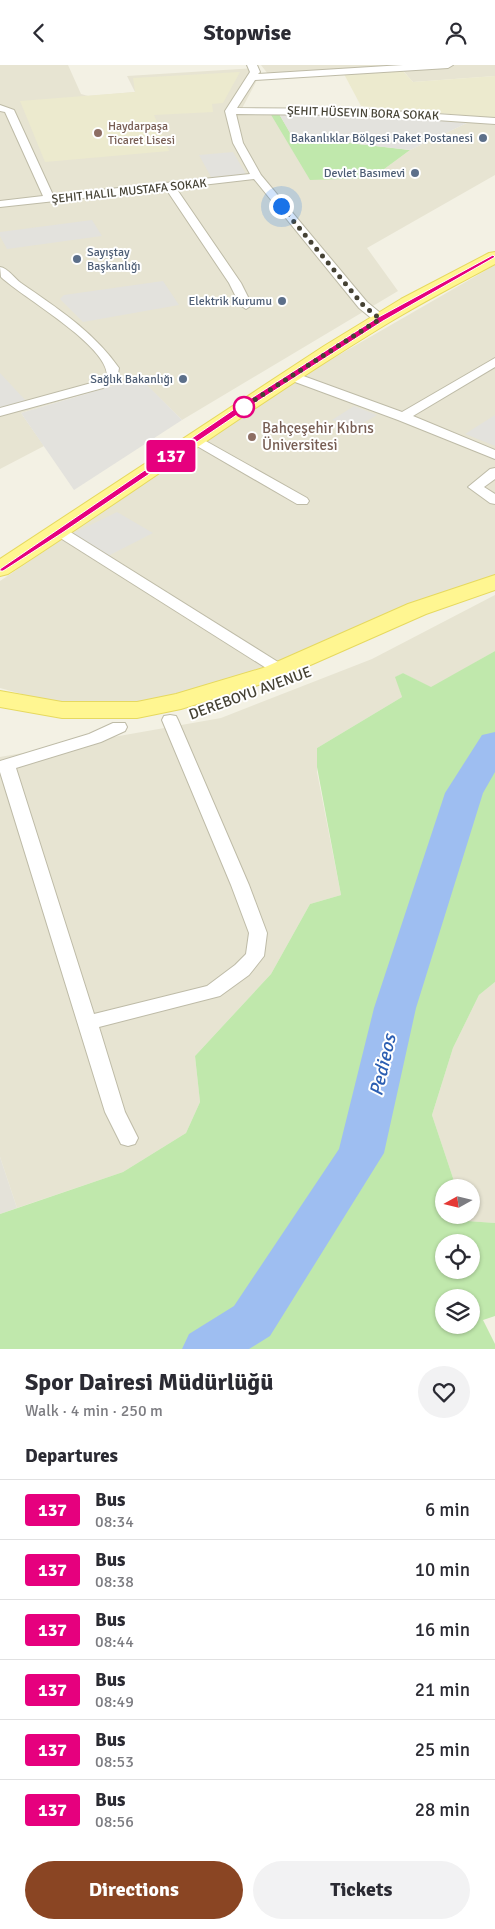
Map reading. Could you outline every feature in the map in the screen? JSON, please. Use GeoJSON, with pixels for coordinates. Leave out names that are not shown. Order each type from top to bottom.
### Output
{"type":"FeatureCollection","features":[{"type":"Feature","properties":{"kind":"main road"},"geometry":{"type":"LineString","coordinates":[[0,551],[495,245]]}},
{"type":"Feature","properties":{"kind":"main road"},"geometry":{"type":"LineString","coordinates":[[0,569],[291,376],[376,317],[495,257]]}},
{"type":"Feature","properties":{"kind":"main road","name":"DEREBOYU AVENUE"},"geometry":{"type":"LineString","coordinates":[[0,699],[62,710],[137,710],[181,701],[280,670],[418,609],[489,584]]}},
{"type":"Feature","properties":{"kind":"main road","name":"DEREBOYU AVENUE"},"geometry":{"type":"LineString","coordinates":[[0,716],[45,724],[119,727],[170,721],[230,703],[353,654],[425,622],[489,584]]}},
{"type":"Feature","properties":{"kind":"street"},"geometry":{"type":"LineString","coordinates":[[252,65],[255,72],[230,111],[238,143],[257,177],[329,265],[376,317]]}},
{"type":"Feature","properties":{"kind":"street"},"geometry":{"type":"LineString","coordinates":[[252,77],[354,68],[448,65]]}},
{"type":"Feature","properties":{"kind":"street"},"geometry":{"type":"LineString","coordinates":[[5,109],[50,199]]}},
{"type":"Feature","properties":{"kind":"street","name":"ŞEHIT HÜSEYIN BORA SOKAK"},"geometry":{"type":"LineString","coordinates":[[230,111],[366,111],[495,121]]}},
{"type":"Feature","properties":{"kind":"street","name":"ŞEHIT HALIL MUSTAFA SOKAK"},"geometry":{"type":"LineString","coordinates":[[0,204],[257,177]]}},
{"type":"Feature","properties":{"kind":"street"},"geometry":{"type":"LineString","coordinates":[[170,187],[235,283],[246,305]]}},
{"type":"Feature","properties":{"kind":"street"},"geometry":{"type":"LineString","coordinates":[[0,270],[12,283],[42,302],[95,344],[113,368],[113,376],[99,385],[0,412]]}},
{"type":"Feature","properties":{"kind":"street"},"geometry":{"type":"LineString","coordinates":[[403,417],[495,362]]}},
{"type":"Feature","properties":{"kind":"street"},"geometry":{"type":"LineString","coordinates":[[291,376],[403,417],[495,455]]}},
{"type":"Feature","properties":{"kind":"street"},"geometry":{"type":"LineString","coordinates":[[196,439],[302,501]]}},
{"type":"Feature","properties":{"kind":"street"},"geometry":{"type":"LineString","coordinates":[[495,472],[475,487],[495,500]]}},
{"type":"Feature","properties":{"kind":"street"},"geometry":{"type":"LineString","coordinates":[[59,531],[280,670]]}},
{"type":"Feature","properties":{"kind":"street"},"geometry":{"type":"LineString","coordinates":[[87,1023],[213,991],[242,970],[255,956],[258,933],[240,885],[170,721]]}},
{"type":"Feature","properties":{"kind":"street"},"geometry":{"type":"LineString","coordinates":[[119,727],[95,738],[3,766],[115,1112],[128,1137]]}},
{"type":"Feature","properties":{"kind":"shaded area"},"geometry":{"type":"Polygon","coordinates":[[[0,65],[68,65],[81,94],[88,96],[135,92],[127,76],[256,68],[257,80],[239,114],[270,113],[372,178],[410,150],[469,122],[495,125],[495,175],[367,248],[398,291],[182,420],[139,378],[21,413],[44,446],[0,469],[0,65]]]}},
{"type":"Feature","properties":{"kind":"shaded area"},"geometry":{"type":"Polygon","coordinates":[[[261,65],[495,65],[495,76],[413,82],[399,66],[268,74],[261,65]]]}},
{"type":"Feature","properties":{"kind":"shaded area"},"geometry":{"type":"Polygon","coordinates":[[[401,69],[413,82],[495,76],[495,118],[361,106],[344,74],[401,69]]]}},
{"type":"Feature","properties":{"kind":"shaded area","name":"Haydarpaşa Ticaret Lisesi"},"geometry":{"type":"Polygon","coordinates":[[[240,72],[223,103],[212,104],[213,112],[154,115],[169,151],[45,162],[20,101],[135,92],[133,78],[240,72]]]}},
{"type":"Feature","properties":{"kind":"shaded area"},"geometry":{"type":"Polygon","coordinates":[[[278,112],[366,113],[469,122],[410,150],[341,142],[294,140],[278,112]]]}},
{"type":"Feature","properties":{"kind":"shaded area"},"geometry":{"type":"Polygon","coordinates":[[[233,152],[246,174],[211,177],[199,155],[233,152]]]}},
{"type":"Feature","properties":{"kind":"shaded area"},"geometry":{"type":"Polygon","coordinates":[[[92,220],[102,236],[7,249],[0,236],[0,232],[92,220]]]}},
{"type":"Feature","properties":{"kind":"shaded area"},"geometry":{"type":"Polygon","coordinates":[[[495,265],[495,575],[264,671],[166,699],[109,705],[51,702],[0,688],[0,581],[311,371],[495,265]]]}},
{"type":"Feature","properties":{"kind":"shaded area"},"geometry":{"type":"Polygon","coordinates":[[[163,281],[179,305],[83,322],[60,299],[64,295],[163,281]]]}},
{"type":"Feature","properties":{"kind":"shaded area"},"geometry":{"type":"Polygon","coordinates":[[[0,373],[27,402],[0,409],[0,373]]]}},
{"type":"Feature","properties":{"kind":"shaded area"},"geometry":{"type":"Polygon","coordinates":[[[140,378],[182,420],[74,490],[21,413],[140,378]]]}},
{"type":"Feature","properties":{"kind":"shaded area"},"geometry":{"type":"Polygon","coordinates":[[[354,406],[377,415],[355,428],[332,420],[354,406]]]}},
{"type":"Feature","properties":{"kind":"shaded area"},"geometry":{"type":"Polygon","coordinates":[[[495,415],[495,446],[465,434],[495,415]]]}},
{"type":"Feature","properties":{"kind":"shaded area"},"geometry":{"type":"Polygon","coordinates":[[[117,512],[153,533],[108,556],[72,534],[117,512]]]}},
{"type":"Feature","properties":{"kind":"shaded area"},"geometry":{"type":"Polygon","coordinates":[[[495,595],[495,651],[431,688],[403,673],[396,677],[402,697],[317,748],[317,772],[341,895],[310,904],[271,974],[195,1056],[200,1102],[186,1133],[123,1172],[17,1208],[0,1157],[0,757],[221,718],[372,659],[495,595]]]}},
{"type":"Feature","properties":{"kind":"shaded area"},"geometry":{"type":"Polygon","coordinates":[[[495,982],[495,1223],[480,1222],[480,1179],[453,1179],[432,1115],[453,1048],[479,995],[495,982]]]}},
{"type":"Feature","properties":{"kind":"shaded area"},"geometry":{"type":"Polygon","coordinates":[[[0,1157],[17,1208],[0,1214],[0,1157]]]}},
{"type":"Feature","properties":{"kind":"green space"},"geometry":{"type":"Polygon","coordinates":[[[278,112],[294,140],[341,142],[410,150],[372,178],[310,180],[270,113],[278,112]]]}},
{"type":"Feature","properties":{"kind":"green space"},"geometry":{"type":"Polygon","coordinates":[[[495,651],[495,982],[479,995],[453,1048],[432,1115],[453,1179],[435,1179],[435,1224],[495,1223],[495,1316],[483,1320],[495,1344],[495,1349],[0,1349],[0,1214],[123,1172],[186,1133],[200,1102],[195,1056],[271,974],[310,904],[341,895],[317,767],[317,748],[402,697],[395,677],[403,673],[431,687],[495,651]]]}},
{"type":"Feature","properties":{"kind":"waterway","name":"Pedieos"},"geometry":{"type":"LineString","coordinates":[[207,1349],[252,1321],[361,1153],[395,1008],[464,793],[495,743]]}},
{"type":"Feature","properties":{"kind":"bus line","name":"137"},"geometry":{"type":"LineString","coordinates":[[0,569],[380,319],[495,257]]}},
{"type":"Feature","properties":{"kind":"place","name":"Haydarpaşa Ticaret Lisesi"},"geometry":{"type":"Point","coordinates":[98,133]}},
{"type":"Feature","properties":{"kind":"place","name":"Bakanlıklar Bölgesi Paket Postanesi"},"geometry":{"type":"Point","coordinates":[483,138]}},
{"type":"Feature","properties":{"kind":"place","name":"Devlet Basımevi"},"geometry":{"type":"Point","coordinates":[415,173]}},
{"type":"Feature","properties":{"kind":"place","name":"Sayıştay Başkanlığı"},"geometry":{"type":"Point","coordinates":[77,259]}},
{"type":"Feature","properties":{"kind":"place","name":"Elektrik Kurumu"},"geometry":{"type":"Point","coordinates":[282,301]}},
{"type":"Feature","properties":{"kind":"place","name":"Sağlık Bakanlığı"},"geometry":{"type":"Point","coordinates":[183,379]}},
{"type":"Feature","properties":{"kind":"place","name":"Bahçeşehir Kıbrıs Üniversitesi"},"geometry":{"type":"Point","coordinates":[252,437]}},
{"type":"Feature","properties":{"kind":"route"},"geometry":{"type":"LineString","coordinates":[[244,407],[242,408],[380,319],[363,305],[281,206]]}}]}
